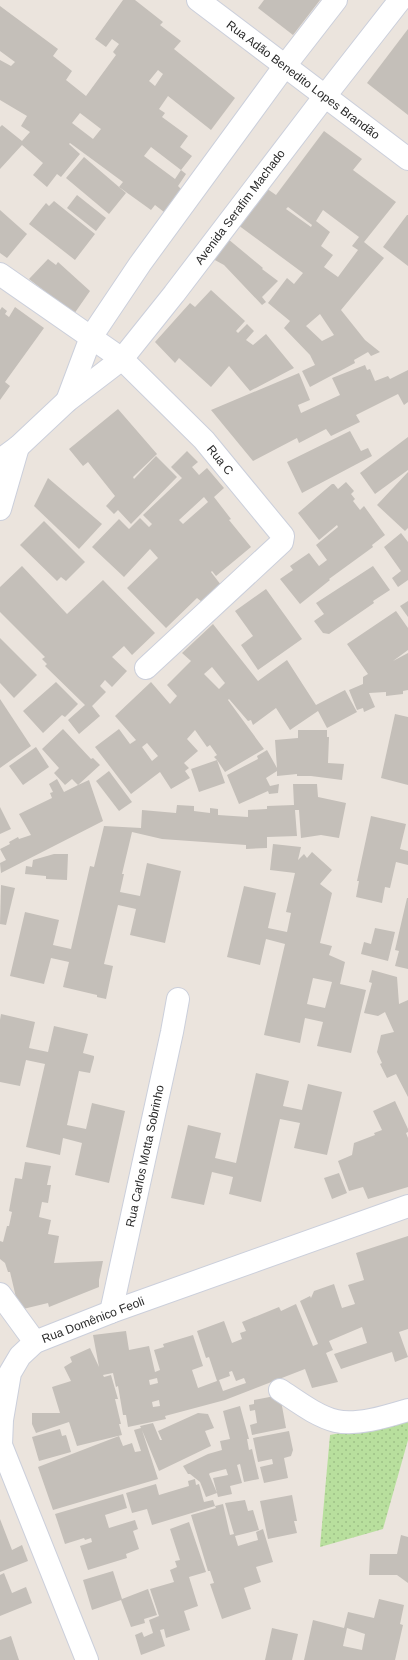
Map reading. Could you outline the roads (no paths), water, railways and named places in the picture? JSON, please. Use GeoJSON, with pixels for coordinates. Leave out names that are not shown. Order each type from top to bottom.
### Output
{"type":"FeatureCollection","features":[{"type":"Feature","properties":{"kind":"street","name":"Rua Adão Benedito Lopes Brandão"},"geometry":{"type":"LineString","coordinates":[[198,0],[408,159]]}},
{"type":"Feature","properties":{"kind":"street","name":"Avenida Serafim Machado"},"geometry":{"type":"LineString","coordinates":[[67,401],[91,337],[140,264],[284,66],[336,0]]}},
{"type":"Feature","properties":{"kind":"street","name":"Avenida Serafim Machado"},"geometry":{"type":"LineString","coordinates":[[0,460],[18,447],[67,401],[122,359],[174,294],[400,0]]}},
{"type":"Feature","properties":{"kind":"street","name":"Rua C"},"geometry":{"type":"LineString","coordinates":[[0,274],[122,359],[204,440],[283,536],[282,542],[146,668]]}},
{"type":"Feature","properties":{"kind":"street"},"geometry":{"type":"LineString","coordinates":[[0,509],[18,447]]}},
{"type":"Feature","properties":{"kind":"street","name":"Rua Carlos Motta Sobrinho"},"geometry":{"type":"LineString","coordinates":[[111,1312],[178,999]]}},
{"type":"Feature","properties":{"kind":"street","name":"Rua Domênico Feoli"},"geometry":{"type":"LineString","coordinates":[[87,1660],[1,1445],[2,1420],[10,1373],[20,1356],[35,1342],[111,1312],[408,1206]]}},
{"type":"Feature","properties":{"kind":"street"},"geometry":{"type":"LineString","coordinates":[[0,1294],[35,1342]]}},
{"type":"Feature","properties":{"kind":"street"},"geometry":{"type":"LineString","coordinates":[[280,1390],[321,1415],[337,1421],[356,1422],[408,1410]]}}]}
